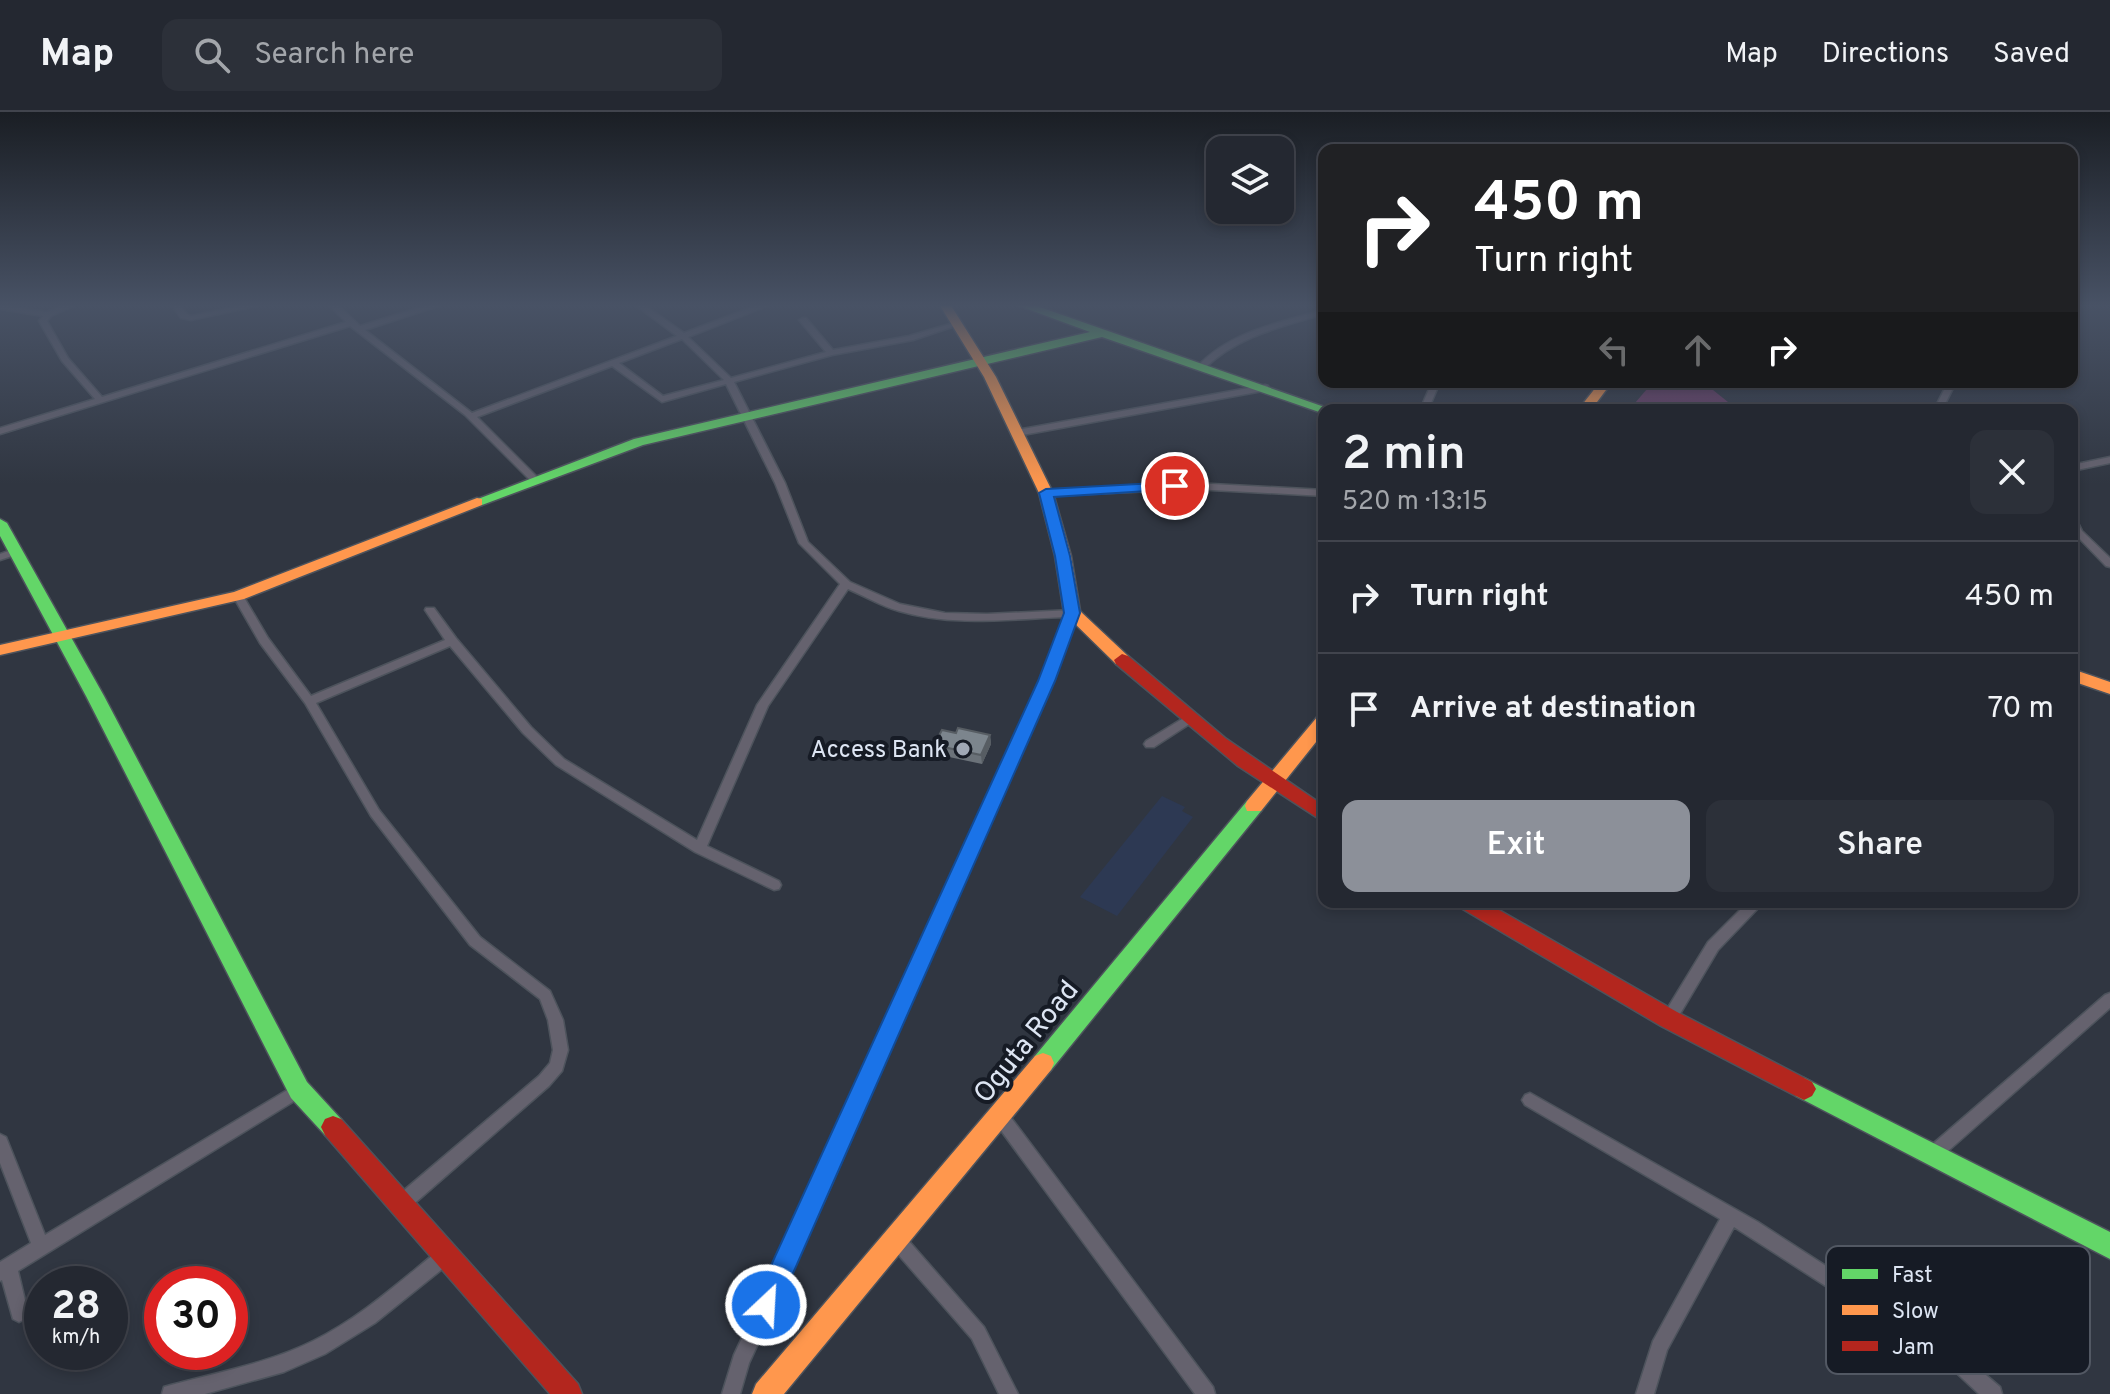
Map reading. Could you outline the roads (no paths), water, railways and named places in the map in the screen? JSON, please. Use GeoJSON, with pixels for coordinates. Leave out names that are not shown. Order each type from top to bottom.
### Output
{"type":"FeatureCollection","features":[{"type":"Feature","properties":{"kind":"street"},"geometry":{"type":"LineString","coordinates":[[69,364],[100,400]]}},
{"type":"Feature","properties":{"kind":"street"},"geometry":{"type":"LineString","coordinates":[[0,431],[225,364]]}},
{"type":"Feature","properties":{"kind":"street"},"geometry":{"type":"LineString","coordinates":[[404,364],[471,416],[534,479]]}},
{"type":"Feature","properties":{"kind":"street"},"geometry":{"type":"LineString","coordinates":[[471,416],[612,364]]}},
{"type":"Feature","properties":{"kind":"street"},"geometry":{"type":"LineString","coordinates":[[615,364],[662,399],[788,364]]}},
{"type":"Feature","properties":{"kind":"street"},"geometry":{"type":"LineString","coordinates":[[712,364],[728,379],[780,483],[804,543],[846,584],[902,609],[925,614],[1072,613],[1187,720],[1271,783],[1318,811]]}},
{"type":"Feature","properties":{"kind":"street"},"geometry":{"type":"LineString","coordinates":[[0,650],[238,596],[534,479],[639,442],[967,364]]}},
{"type":"Feature","properties":{"kind":"street"},"geometry":{"type":"LineString","coordinates":[[731,1394],[740,1361],[819,1193],[1046,681],[1072,613],[1063,556],[1046,493],[980,364]]}},
{"type":"Feature","properties":{"kind":"street"},"geometry":{"type":"LineString","coordinates":[[1192,364],[1318,407]]}},
{"type":"Feature","properties":{"kind":"street"},"geometry":{"type":"LineString","coordinates":[[1201,367],[1204,364]]}},
{"type":"Feature","properties":{"kind":"street"},"geometry":{"type":"LineString","coordinates":[[1589,404],[1601,388]]}},
{"type":"Feature","properties":{"kind":"street"},"geometry":{"type":"LineString","coordinates":[[1017,433],[1277,392]]}},
{"type":"Feature","properties":{"kind":"street"},"geometry":{"type":"LineString","coordinates":[[2078,467],[2110,460]]}},
{"type":"Feature","properties":{"kind":"street"},"geometry":{"type":"LineString","coordinates":[[1046,493],[1193,486],[1318,493]]}},
{"type":"Feature","properties":{"kind":"street"},"geometry":{"type":"LineString","coordinates":[[0,523],[7,555],[61,636],[299,1090],[568,1394]]}},
{"type":"Feature","properties":{"kind":"street"},"geometry":{"type":"LineString","coordinates":[[2078,532],[2110,564]]}},
{"type":"Feature","properties":{"kind":"street"},"geometry":{"type":"LineString","coordinates":[[700,848],[763,705],[846,584]]}},
{"type":"Feature","properties":{"kind":"street"},"geometry":{"type":"LineString","coordinates":[[238,596],[264,640],[309,701],[375,813],[475,941],[545,995],[552,1008],[560,1052],[557,1065],[544,1081],[402,1203]]}},
{"type":"Feature","properties":{"kind":"street"},"geometry":{"type":"LineString","coordinates":[[430,610],[527,730],[560,762],[700,848],[774,885]]}},
{"type":"Feature","properties":{"kind":"street"},"geometry":{"type":"LineString","coordinates":[[309,701],[452,641]]}},
{"type":"Feature","properties":{"kind":"street"},"geometry":{"type":"LineString","coordinates":[[2078,677],[2110,688]]}},
{"type":"Feature","properties":{"kind":"street"},"geometry":{"type":"LineString","coordinates":[[1150,744],[1187,720]]}},
{"type":"Feature","properties":{"kind":"street","name":"Oguta Road"},"geometry":{"type":"LineString","coordinates":[[766,1394],[1000,1116],[1318,727]]}},
{"type":"Feature","properties":{"kind":"street"},"geometry":{"type":"LineString","coordinates":[[1478,908],[1669,1019],[2110,1246]]}},
{"type":"Feature","properties":{"kind":"street"},"geometry":{"type":"LineString","coordinates":[[1669,1019],[1713,946],[1751,908]]}},
{"type":"Feature","properties":{"kind":"street"},"geometry":{"type":"LineString","coordinates":[[1933,1154],[2110,999]]}},
{"type":"Feature","properties":{"kind":"street"},"geometry":{"type":"LineString","coordinates":[[19,1313],[4,1269],[299,1090]]}},
{"type":"Feature","properties":{"kind":"street"},"geometry":{"type":"LineString","coordinates":[[1530,1100],[1731,1216],[1826,1277]]}},
{"type":"Feature","properties":{"kind":"street"},"geometry":{"type":"LineString","coordinates":[[1000,1116],[1206,1394]]}},
{"type":"Feature","properties":{"kind":"street"},"geometry":{"type":"LineString","coordinates":[[0,1142],[41,1247]]}},
{"type":"Feature","properties":{"kind":"street"},"geometry":{"type":"LineString","coordinates":[[1645,1394],[1659,1347],[1731,1216]]}},
{"type":"Feature","properties":{"kind":"street"},"geometry":{"type":"LineString","coordinates":[[895,1238],[978,1333],[1009,1394]]}},
{"type":"Feature","properties":{"kind":"street"},"geometry":{"type":"LineString","coordinates":[[171,1394],[280,1364],[322,1346],[371,1314],[445,1256]]}},
{"type":"Feature","properties":{"kind":"street"},"geometry":{"type":"LineString","coordinates":[[1971,1374],[1993,1394]]}},
{"type":"Feature","properties":{"kind":"place","name":"Access Bank"},"geometry":{"type":"Point","coordinates":[963,749]}}]}
